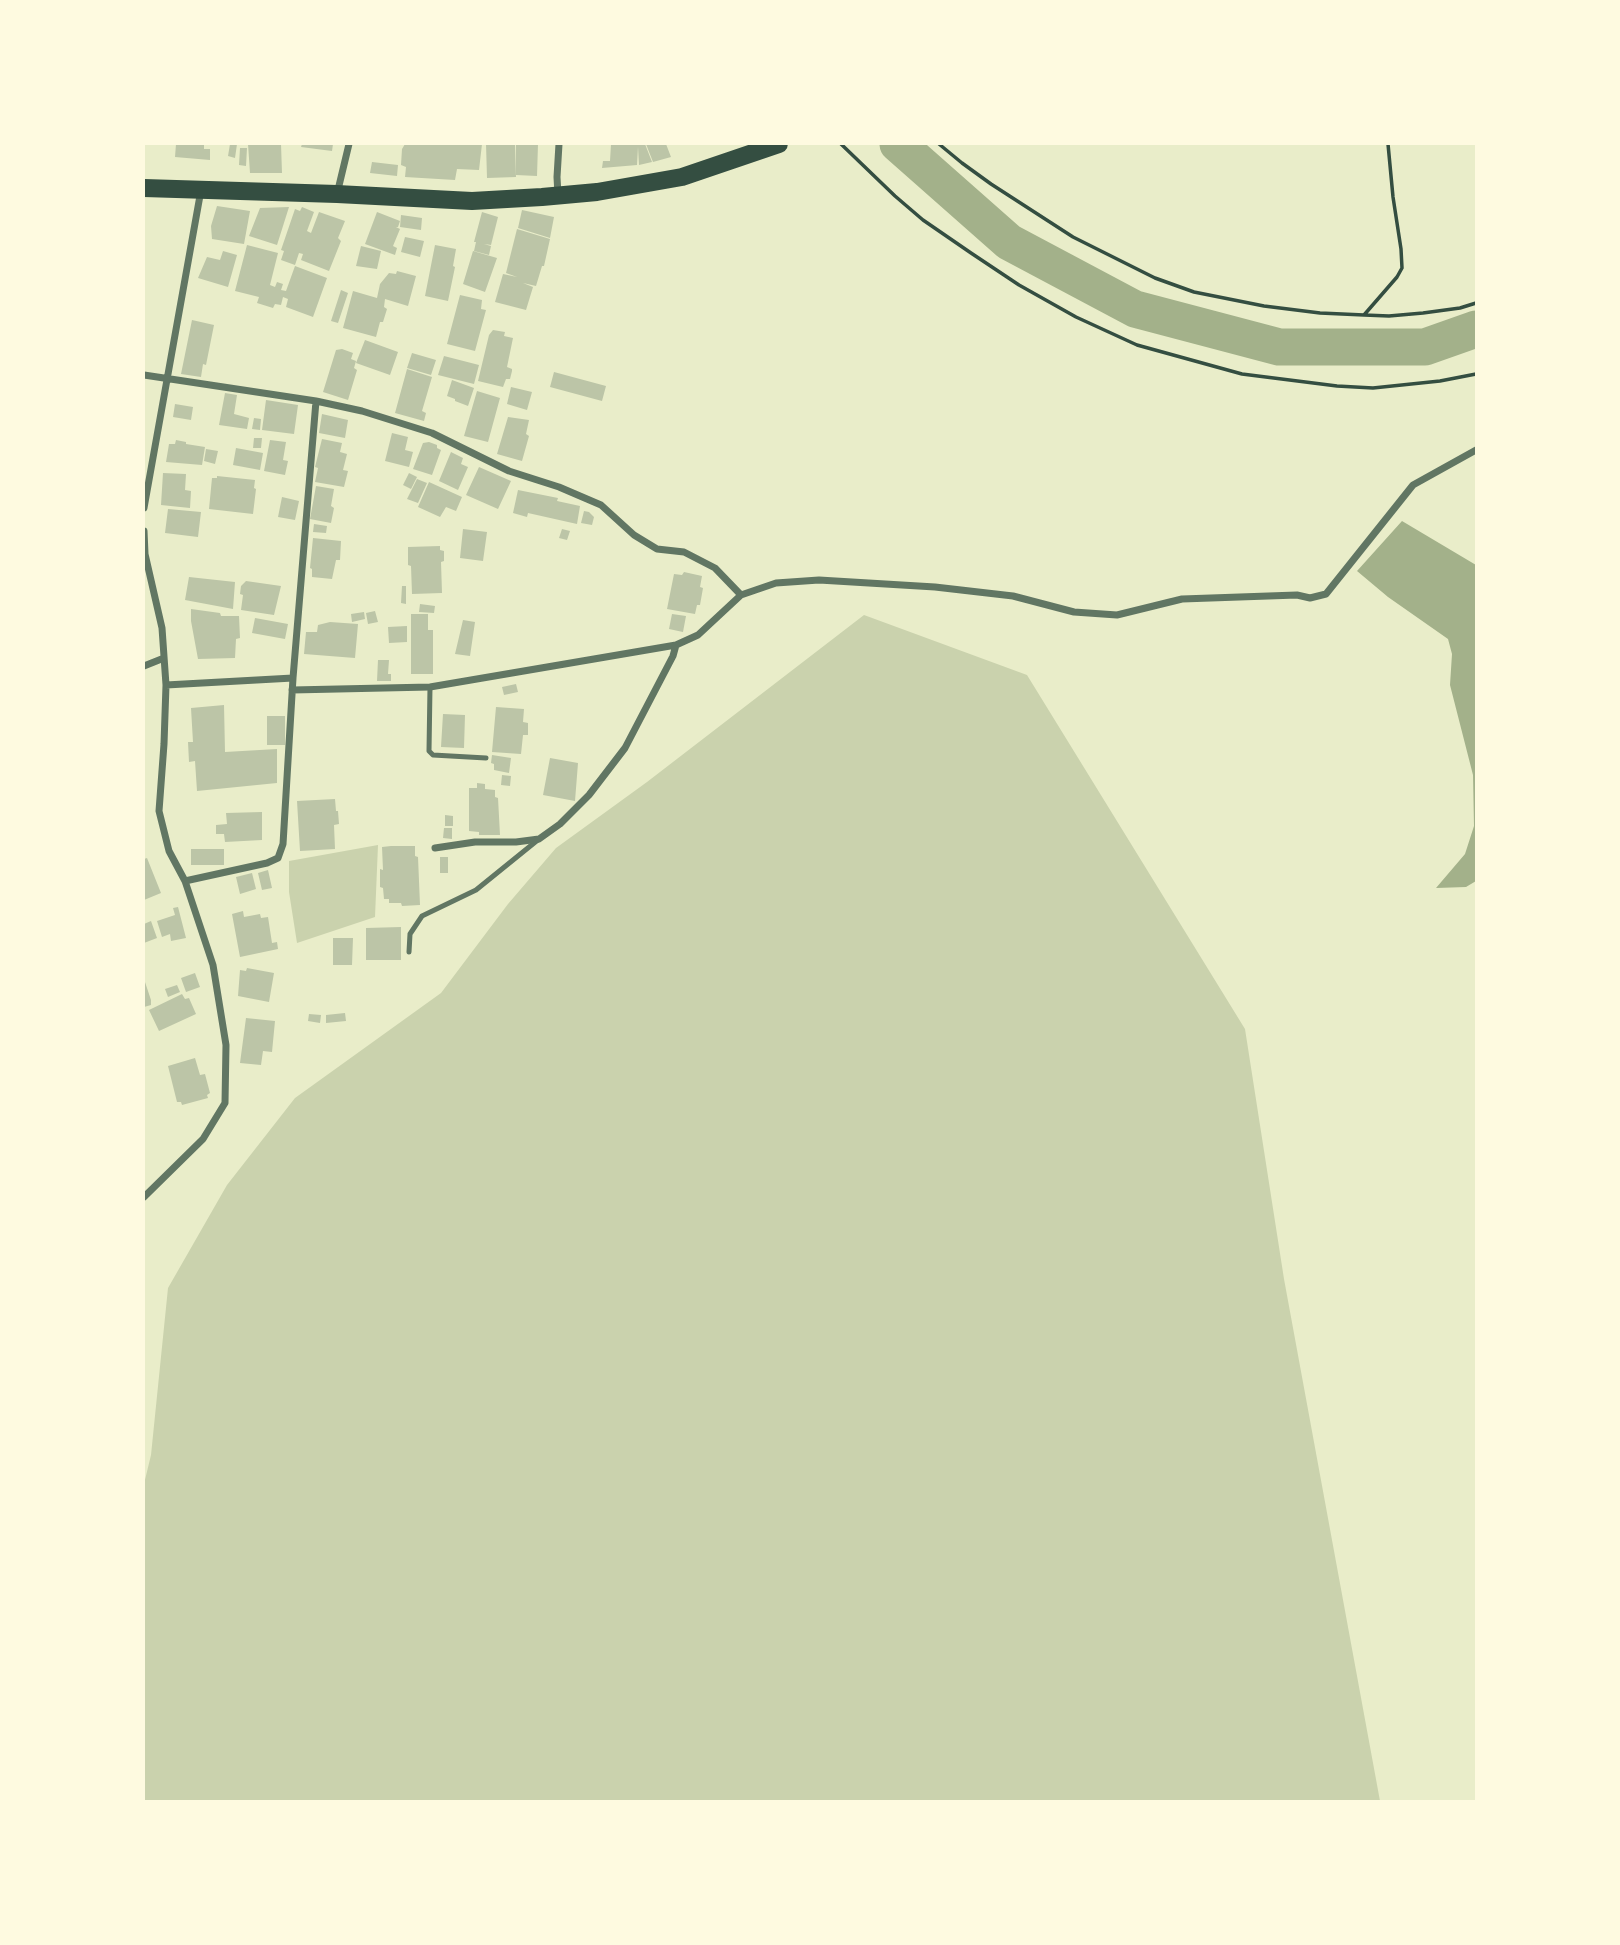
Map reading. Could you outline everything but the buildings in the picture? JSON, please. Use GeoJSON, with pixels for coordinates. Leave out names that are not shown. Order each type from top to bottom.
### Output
{"type":"FeatureCollection","features":[{"type":"Feature","properties":{"kind":"main road"},"geometry":{"type":"LineString","coordinates":[[144,188],[472,201],[597,192],[682,177],[779,144]]}},
{"type":"Feature","properties":{"kind":"street"},"geometry":{"type":"LineString","coordinates":[[337,194],[349,144]]}},
{"type":"Feature","properties":{"kind":"street"},"geometry":{"type":"LineString","coordinates":[[558,195],[559,144]]}},
{"type":"Feature","properties":{"kind":"street"},"geometry":{"type":"LineString","coordinates":[[144,508],[201,190]]}},
{"type":"Feature","properties":{"kind":"street"},"geometry":{"type":"LineString","coordinates":[[144,375],[316,401],[362,411],[432,433],[509,471],[559,487],[601,505],[634,535],[657,550],[684,552],[715,568],[741,595]]}},
{"type":"Feature","properties":{"kind":"street"},"geometry":{"type":"LineString","coordinates":[[185,881],[267,863],[278,858],[283,844],[292,690],[316,401]]}},
{"type":"Feature","properties":{"kind":"street"},"geometry":{"type":"LineString","coordinates":[[292,690],[430,687],[676,645],[698,635],[741,595],[776,583],[819,580],[935,587],[1013,596],[1074,612],[1117,615],[1182,599],[1297,595],[1310,598],[1326,594],[1413,485],[1476,450]]}},
{"type":"Feature","properties":{"kind":"street"},"geometry":{"type":"LineString","coordinates":[[144,531],[145,554],[162,628],[166,685],[159,811],[169,851],[185,881],[213,965],[226,1045],[225,1103],[203,1139],[144,1197]]}},
{"type":"Feature","properties":{"kind":"street"},"geometry":{"type":"LineString","coordinates":[[435,848],[475,842],[539,839],[560,824],[589,795],[625,748],[673,656],[676,645]]}},
{"type":"Feature","properties":{"kind":"street"},"geometry":{"type":"LineString","coordinates":[[144,666],[164,658]]}},
{"type":"Feature","properties":{"kind":"street"},"geometry":{"type":"LineString","coordinates":[[166,685],[293,678]]}},
{"type":"Feature","properties":{"kind":"lane"},"geometry":{"type":"LineString","coordinates":[[430,687],[429,751],[433,755],[485,758]]}},
{"type":"Feature","properties":{"kind":"lane"},"geometry":{"type":"LineString","coordinates":[[409,952],[410,934],[422,916],[476,890],[539,839]]}},
{"type":"Feature","properties":{"kind":"path"},"geometry":{"type":"LineString","coordinates":[[841,144],[923,219],[1018,285],[1076,317],[1138,345],[1242,374],[1337,386],[1373,388],[1476,374]]}},
{"type":"Feature","properties":{"kind":"path"},"geometry":{"type":"LineString","coordinates":[[939,144],[991,184],[1073,237],[1155,278],[1194,292],[1228,300],[1320,313],[1389,316],[1460,308],[1476,303]]}},
{"type":"Feature","properties":{"kind":"path"},"geometry":{"type":"LineString","coordinates":[[1364,315],[1402,268],[1388,144]]}},
{"type":"Feature","properties":{"kind":"shaded area"},"geometry":{"type":"Polygon","coordinates":[[[1402,521],[1476,565],[1476,881],[1466,887],[1436,888],[1465,854],[1474,826],[1473,775],[1450,685],[1452,654],[1448,639],[1388,597],[1357,571],[1402,521]]]}},
{"type":"Feature","properties":{"kind":"shaded area"},"geometry":{"type":"Polygon","coordinates":[[[864,615],[1027,675],[1245,1029],[1284,1279],[1380,1801],[144,1801],[144,1484],[151,1455],[168,1288],[227,1185],[295,1098],[441,993],[508,904],[556,848],[647,782],[864,615]]]}},
{"type":"Feature","properties":{"kind":"shaded area"},"geometry":{"type":"Polygon","coordinates":[[[378,845],[375,917],[297,943],[289,892],[289,861],[378,845]]]}},
{"type":"Feature","properties":{"kind":"waterway"},"geometry":{"type":"LineString","coordinates":[[898,144],[1009,242],[1135,309],[1279,347],[1425,347],[1476,329]]}}]}
